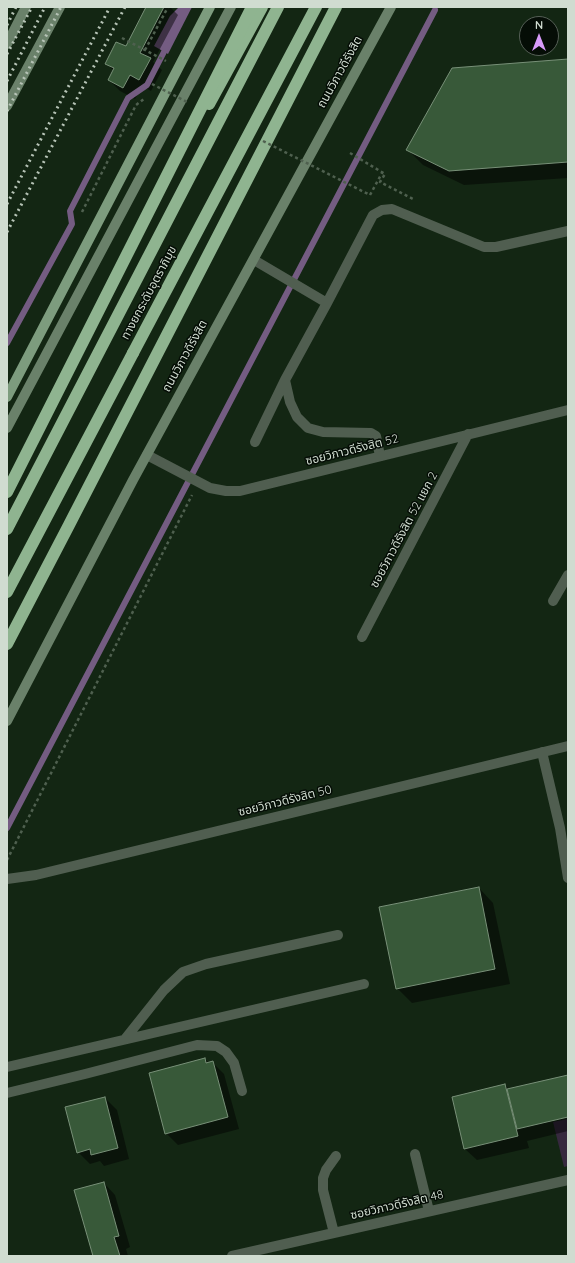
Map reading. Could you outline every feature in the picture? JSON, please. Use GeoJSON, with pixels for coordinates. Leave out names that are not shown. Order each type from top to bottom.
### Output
{"type":"FeatureCollection","features":[{"type":"Feature","properties":{"kind":"highway"},"geometry":{"type":"LineString","coordinates":[[7,492],[252,7]]}},
{"type":"Feature","properties":{"kind":"highway"},"geometry":{"type":"LineString","coordinates":[[7,492],[135,241],[262,7]]}},
{"type":"Feature","properties":{"kind":"highway","name":"ทางยกระดับอุตราภิมุข"},"geometry":{"type":"LineString","coordinates":[[7,529],[278,7]]}},
{"type":"Feature","properties":{"kind":"highway","name":"ทางยกระดับอุตราภิมุข"},"geometry":{"type":"LineString","coordinates":[[7,592],[316,7]]}},
{"type":"Feature","properties":{"kind":"highway","name":"ถนนวิภาวดีรังสิต"},"geometry":{"type":"LineString","coordinates":[[7,644],[336,7]]}},
{"type":"Feature","properties":{"kind":"main road"},"geometry":{"type":"LineString","coordinates":[[7,44],[26,7]]}},
{"type":"Feature","properties":{"kind":"main road"},"geometry":{"type":"LineString","coordinates":[[7,106],[60,7]]}},
{"type":"Feature","properties":{"kind":"main road"},"geometry":{"type":"LineString","coordinates":[[7,397],[210,7]]}},
{"type":"Feature","properties":{"kind":"main road"},"geometry":{"type":"LineString","coordinates":[[7,428],[231,7]]}},
{"type":"Feature","properties":{"kind":"main road","name":"ถนนวิภาวดีรังสิต"},"geometry":{"type":"LineString","coordinates":[[7,721],[147,456],[391,7]]}},
{"type":"Feature","properties":{"kind":"street"},"geometry":{"type":"LineString","coordinates":[[255,442],[285,380],[373,216],[382,210],[392,209],[484,247],[496,247],[568,231]]}},
{"type":"Feature","properties":{"kind":"street"},"geometry":{"type":"LineString","coordinates":[[254,260],[327,303]]}},
{"type":"Feature","properties":{"kind":"street"},"geometry":{"type":"LineString","coordinates":[[285,380],[294,411],[297,417],[308,428],[323,432],[371,433],[376,436],[380,456]]}},
{"type":"Feature","properties":{"kind":"street","name":"ซอยวิภาวดีรังสิต 52"},"geometry":{"type":"LineString","coordinates":[[147,456],[210,488],[240,491],[568,410]]}},
{"type":"Feature","properties":{"kind":"street","name":"ซอยวิภาวดีรังสิต 52 แยก 2"},"geometry":{"type":"LineString","coordinates":[[362,637],[468,434]]}},
{"type":"Feature","properties":{"kind":"street"},"geometry":{"type":"LineString","coordinates":[[554,601],[568,576]]}},
{"type":"Feature","properties":{"kind":"street","name":"ซอยวิภาวดีรังสิต 50"},"geometry":{"type":"LineString","coordinates":[[7,879],[36,875],[568,746]]}},
{"type":"Feature","properties":{"kind":"street"},"geometry":{"type":"LineString","coordinates":[[542,752],[560,828],[568,878]]}},
{"type":"Feature","properties":{"kind":"street"},"geometry":{"type":"LineString","coordinates":[[125,1040],[164,990],[183,972],[206,964],[338,935]]}},
{"type":"Feature","properties":{"kind":"street"},"geometry":{"type":"LineString","coordinates":[[7,1067],[364,984]]}},
{"type":"Feature","properties":{"kind":"street"},"geometry":{"type":"LineString","coordinates":[[7,1093],[197,1045],[217,1046],[226,1052],[234,1063],[242,1091]]}},
{"type":"Feature","properties":{"kind":"street"},"geometry":{"type":"LineString","coordinates":[[415,1154],[429,1211]]}},
{"type":"Feature","properties":{"kind":"street"},"geometry":{"type":"LineString","coordinates":[[334,1233],[323,1190],[323,1178],[326,1170],[336,1156]]}},
{"type":"Feature","properties":{"kind":"street","name":"ซอยวิภาวดีรังสิต 48"},"geometry":{"type":"LineString","coordinates":[[232,1256],[568,1180]]}},
{"type":"Feature","properties":{"kind":"path"},"geometry":{"type":"LineString","coordinates":[[145,50],[168,7]]}},
{"type":"Feature","properties":{"kind":"path"},"geometry":{"type":"LineString","coordinates":[[122,38],[168,62]]}},
{"type":"Feature","properties":{"kind":"path"},"geometry":{"type":"LineString","coordinates":[[350,153],[385,174],[380,182],[416,201]]}},
{"type":"Feature","properties":{"kind":"path"},"geometry":{"type":"LineString","coordinates":[[370,195],[382,173]]}},
{"type":"Feature","properties":{"kind":"path"},"geometry":{"type":"LineString","coordinates":[[7,860],[199,482]]}},
{"type":"Feature","properties":{"kind":"shaded area"},"geometry":{"type":"Polygon","coordinates":[[[179,7],[192,7],[168,54],[154,46],[170,16],[179,7]]]}},
{"type":"Feature","properties":{"kind":"shaded area"},"geometry":{"type":"Polygon","coordinates":[[[568,1119],[568,1166],[564,1167],[553,1122],[568,1119]]]}},
{"type":"Feature","properties":{"kind":"building"},"geometry":{"type":"Polygon","coordinates":[[[146,7],[164,7],[140,53],[151,58],[139,80],[130,75],[123,88],[108,80],[114,68],[105,64],[116,42],[126,46],[146,7]]]}},
{"type":"Feature","properties":{"kind":"building"},"geometry":{"type":"Polygon","coordinates":[[[568,59],[568,162],[449,171],[406,150],[452,68],[568,59]]]}},
{"type":"Feature","properties":{"kind":"building"},"geometry":{"type":"Polygon","coordinates":[[[479,887],[495,969],[396,989],[379,907],[479,887]]]}},
{"type":"Feature","properties":{"kind":"building"},"geometry":{"type":"Polygon","coordinates":[[[205,1058],[206,1063],[213,1061],[228,1117],[165,1134],[149,1073],[205,1058]]]}},
{"type":"Feature","properties":{"kind":"building"},"geometry":{"type":"Polygon","coordinates":[[[568,1075],[568,1117],[517,1129],[507,1089],[568,1075]]]}},
{"type":"Feature","properties":{"kind":"building"},"geometry":{"type":"Polygon","coordinates":[[[505,1084],[518,1136],[464,1149],[452,1097],[505,1084]]]}},
{"type":"Feature","properties":{"kind":"building"},"geometry":{"type":"Polygon","coordinates":[[[105,1097],[118,1148],[91,1155],[90,1149],[77,1153],[65,1107],[105,1097]]]}},
{"type":"Feature","properties":{"kind":"building"},"geometry":{"type":"Polygon","coordinates":[[[104,1182],[119,1236],[114,1237],[120,1256],[93,1256],[74,1190],[104,1182]]]}},
{"type":"Feature","properties":{"kind":"waterway"},"geometry":{"type":"LineString","coordinates":[[7,828],[435,10]]}},
{"type":"Feature","properties":{"kind":"waterway"},"geometry":{"type":"LineString","coordinates":[[7,343],[72,224],[70,211],[128,98],[147,85],[167,46]]}},
{"type":"Feature","properties":{"kind":"railway"},"geometry":{"type":"LineString","coordinates":[[7,25],[16,7]]}},
{"type":"Feature","properties":{"kind":"railway"},"geometry":{"type":"LineString","coordinates":[[7,54],[32,7]]}},
{"type":"Feature","properties":{"kind":"railway"},"geometry":{"type":"LineString","coordinates":[[7,81],[45,7]]}},
{"type":"Feature","properties":{"kind":"railway"},"geometry":{"type":"LineString","coordinates":[[7,111],[61,7]]}},
{"type":"Feature","properties":{"kind":"railway"},"geometry":{"type":"LineString","coordinates":[[7,204],[110,7]]}},
{"type":"Feature","properties":{"kind":"railway"},"geometry":{"type":"LineString","coordinates":[[7,232],[125,7]]}}]}
